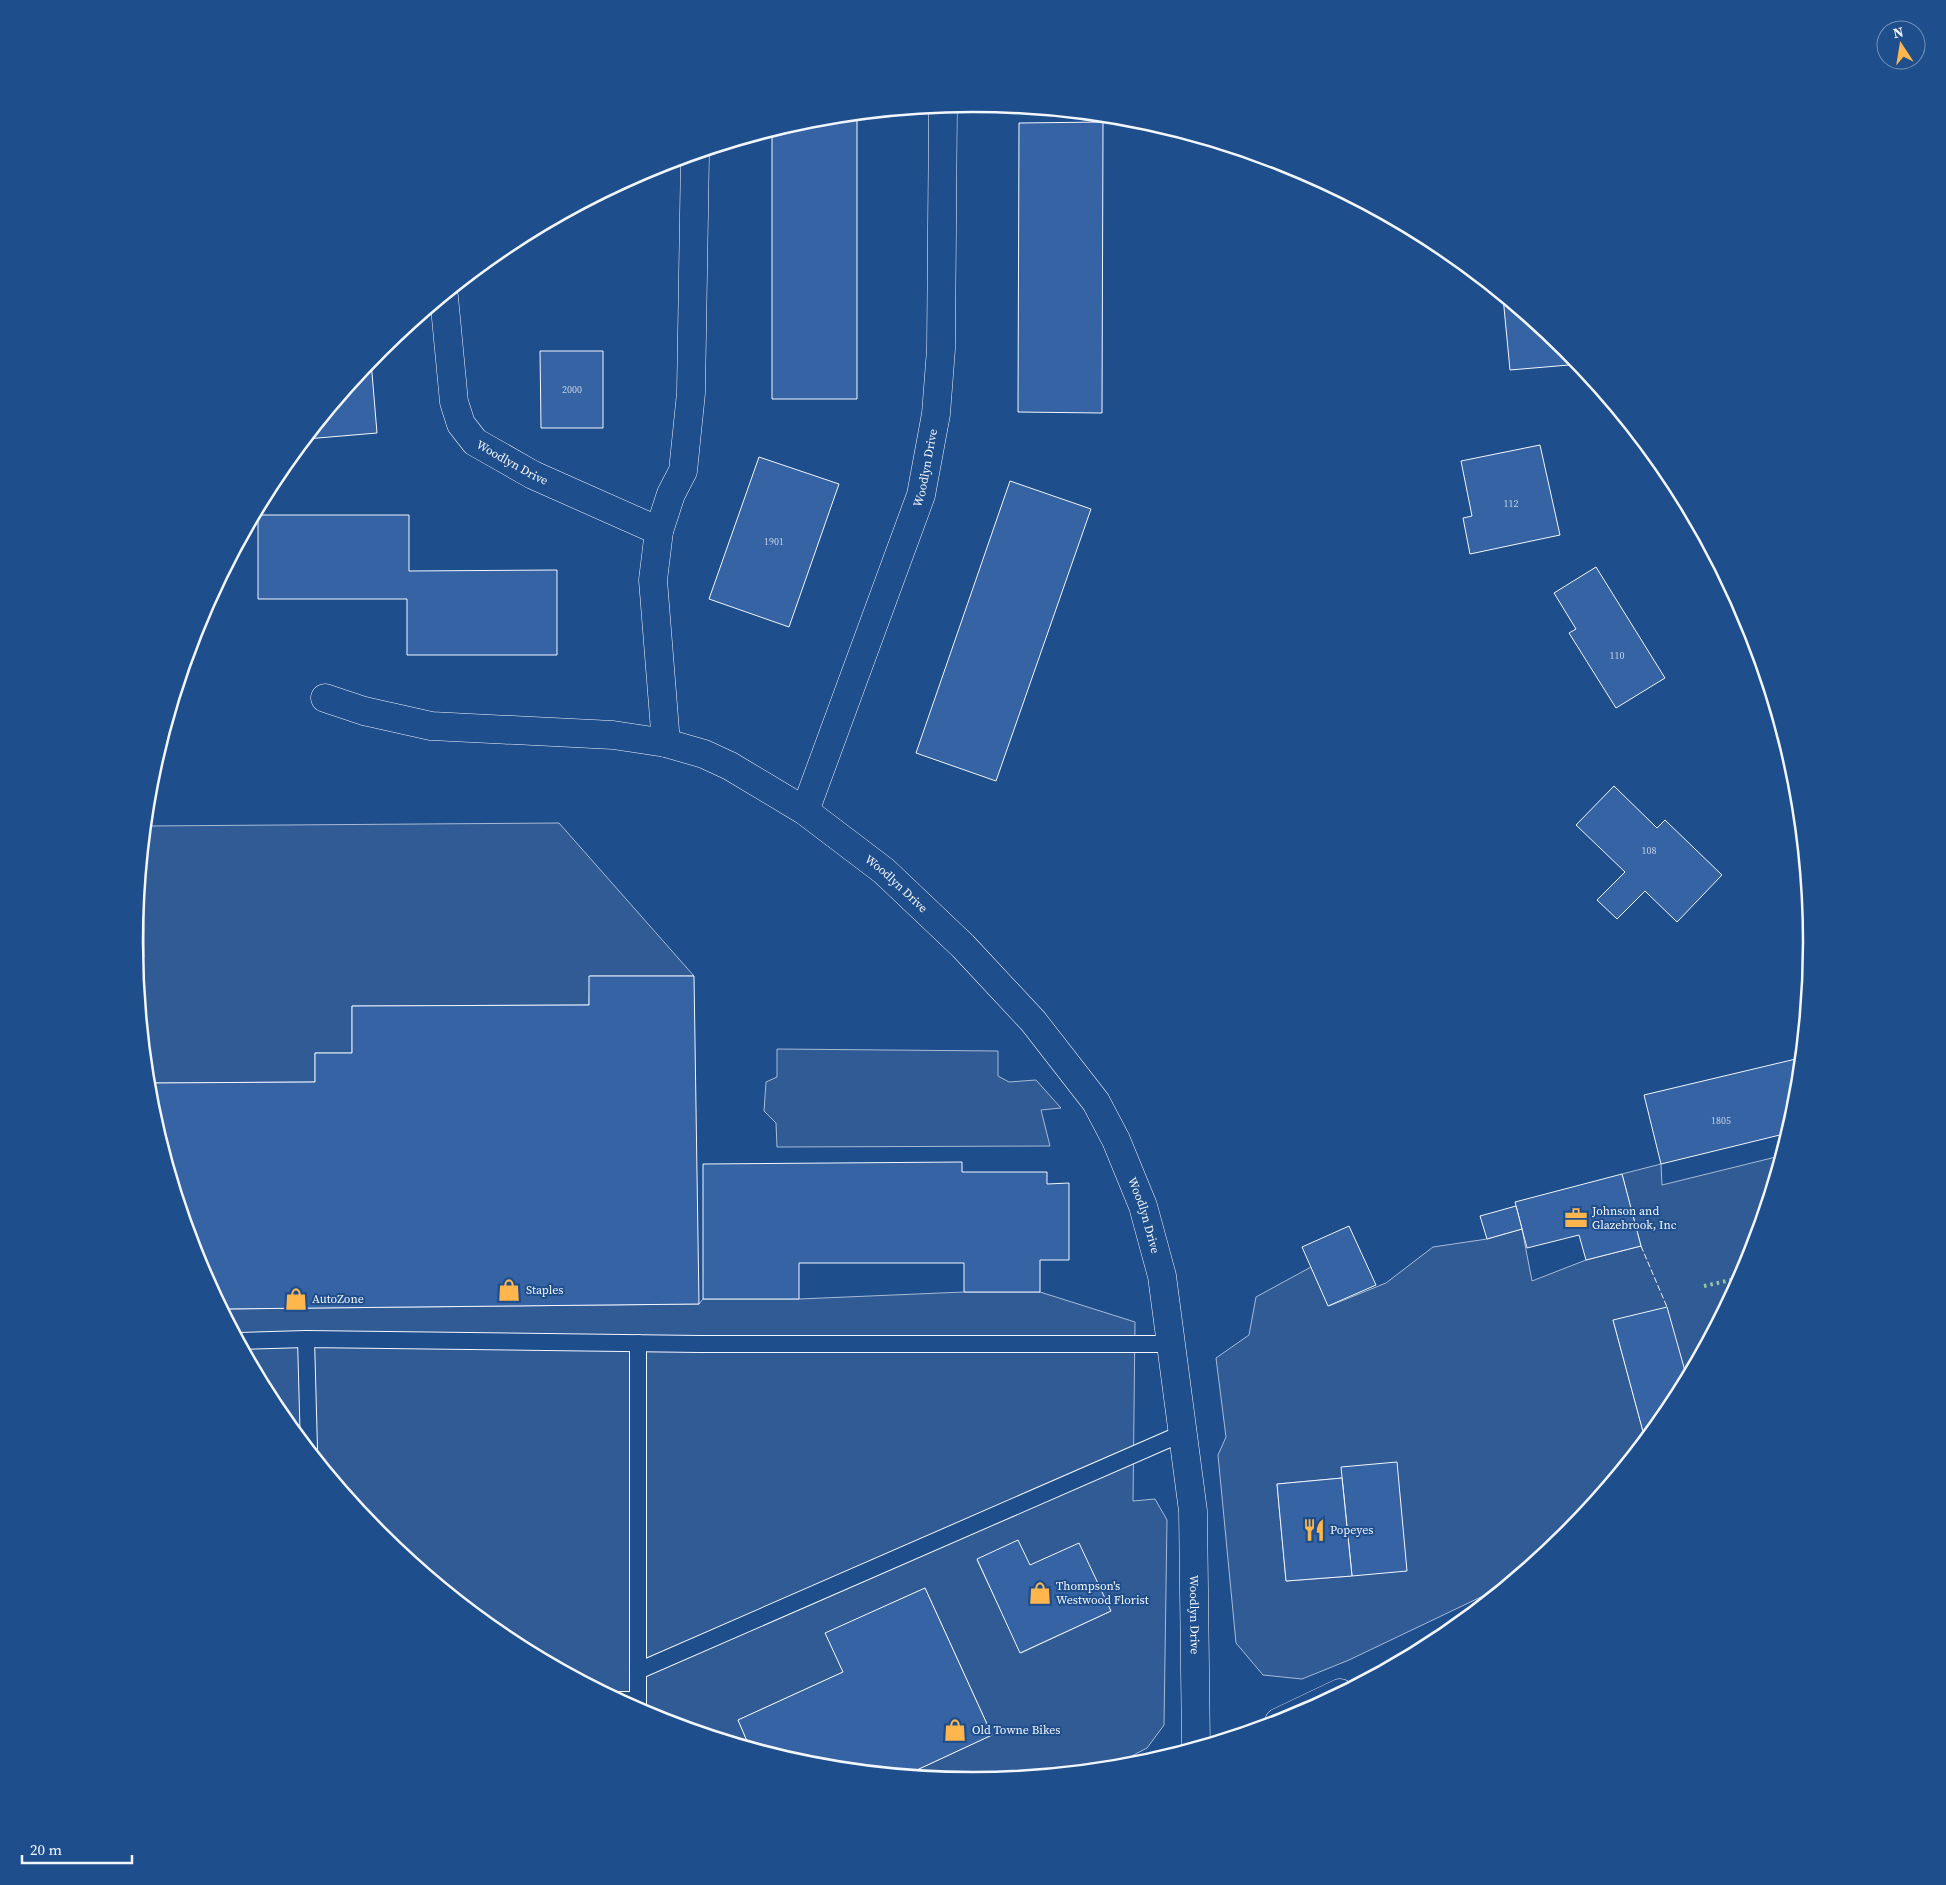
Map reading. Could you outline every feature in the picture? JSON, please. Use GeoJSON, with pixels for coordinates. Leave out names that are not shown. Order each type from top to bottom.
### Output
{"type":"FeatureCollection","features":[{"type":"Feature","properties":{"kind":"main road","name":"Woodlyn Drive"},"geometry":{"type":"LineString","coordinates":[[805,811],[921,495],[936,414],[942,349],[942,113]]}},
{"type":"Feature","properties":{"kind":"main road"},"geometry":{"type":"LineString","coordinates":[[666,743],[653,580],[659,531],[671,494],[683,471],[691,393],[695,161]]}},
{"type":"Feature","properties":{"kind":"main road","name":"Woodlyn Drive"},"geometry":{"type":"LineString","coordinates":[[445,303],[454,402],[461,424],[475,442],[533,475],[659,531]]}},
{"type":"Feature","properties":{"kind":"main road","name":"Woodlyn Drive"},"geometry":{"type":"LineString","coordinates":[[325,698],[364,711],[431,726],[613,736],[666,743],[704,754],[730,766],[805,811],[884,871],[963,946],[1033,1021],[1096,1102],[1116,1140],[1143,1206],[1162,1276],[1193,1511],[1196,1742]]}},
{"type":"Feature","properties":{"kind":"lane"},"geometry":{"type":"LineString","coordinates":[[245,1341],[306,1339],[638,1343],[1171,1344]]}},
{"type":"Feature","properties":{"kind":"lane"},"geometry":{"type":"LineString","coordinates":[[306,1339],[309,1439]]}},
{"type":"Feature","properties":{"kind":"lane"},"geometry":{"type":"LineString","coordinates":[[638,1343],[638,1701]]}},
{"type":"Feature","properties":{"kind":"lane"},"geometry":{"type":"LineString","coordinates":[[638,1671],[1183,1433]]}},
{"type":"Feature","properties":{"kind":"shaded area"},"geometry":{"type":"Polygon","coordinates":[[[559,823],[694,976],[590,976],[589,1005],[352,1006],[352,1053],[315,1053],[315,1082],[155,1083],[150,1051],[144,957],[145,888],[151,826],[559,823]]]}},
{"type":"Feature","properties":{"kind":"shaded area"},"geometry":{"type":"Polygon","coordinates":[[[777,1049],[998,1051],[998,1076],[1009,1082],[1036,1080],[1061,1108],[1041,1110],[1050,1146],[777,1147],[776,1123],[764,1111],[766,1082],[777,1077],[777,1049]]]}},
{"type":"Feature","properties":{"kind":"shaded area"},"geometry":{"type":"Polygon","coordinates":[[[1775,1157],[1759,1209],[1740,1260],[1717,1310],[1682,1374],[1613,1320],[1643,1432],[1631,1448],[1597,1490],[1560,1529],[1520,1567],[1486,1595],[1349,1660],[1302,1679],[1263,1675],[1236,1643],[1218,1455],[1226,1437],[1216,1358],[1249,1335],[1256,1297],[1311,1267],[1329,1306],[1386,1283],[1433,1247],[1487,1239],[1522,1229],[1532,1281],[1586,1260],[1641,1246],[1622,1174],[1661,1164],[1662,1185],[1775,1157]],[[1342,1478],[1277,1484],[1286,1581],[1351,1576],[1342,1478]]]}},
{"type":"Feature","properties":{"kind":"shaded area"},"geometry":{"type":"Polygon","coordinates":[[[964,1292],[1040,1292],[1135,1322],[1133,1501],[1155,1499],[1167,1520],[1164,1725],[1147,1748],[1128,1758],[1027,1771],[915,1771],[992,1735],[925,1588],[826,1633],[843,1672],[738,1720],[747,1741],[655,1709],[606,1687],[512,1633],[426,1567],[386,1529],[349,1490],[283,1404],[254,1358],[229,1309],[699,1304],[703,1299],[799,1299],[964,1292]],[[977,1560],[1021,1653],[1111,1611],[1030,1565],[977,1560]]]}},
{"type":"Feature","properties":{"kind":"building"},"geometry":{"type":"Polygon","coordinates":[[[857,121],[857,399],[772,399],[772,138],[811,128],[857,121]]]}},
{"type":"Feature","properties":{"kind":"building"},"geometry":{"type":"Polygon","coordinates":[[[1019,123],[1103,123],[1102,413],[1018,412],[1019,123]]]}},
{"type":"Feature","properties":{"kind":"building"},"geometry":{"type":"Polygon","coordinates":[[[1504,305],[1569,365],[1510,370],[1504,305]]]}},
{"type":"Feature","properties":{"kind":"building"},"geometry":{"type":"Polygon","coordinates":[[[540,351],[603,351],[603,428],[541,428],[540,351]]]}},
{"type":"Feature","properties":{"kind":"building"},"geometry":{"type":"Polygon","coordinates":[[[372,371],[377,433],[314,438],[349,395],[372,371]]]}},
{"type":"Feature","properties":{"kind":"building"},"geometry":{"type":"Polygon","coordinates":[[[1540,445],[1560,535],[1470,554],[1463,518],[1472,516],[1461,461],[1540,445]]]}},
{"type":"Feature","properties":{"kind":"building"},"geometry":{"type":"Polygon","coordinates":[[[759,457],[839,484],[789,627],[709,599],[759,457]]]}},
{"type":"Feature","properties":{"kind":"building"},"geometry":{"type":"Polygon","coordinates":[[[1010,481],[1091,509],[996,781],[916,753],[1010,481]]]}},
{"type":"Feature","properties":{"kind":"building"},"geometry":{"type":"Polygon","coordinates":[[[262,515],[409,515],[409,571],[557,570],[557,655],[407,655],[407,599],[258,599],[258,521],[262,515]]]}},
{"type":"Feature","properties":{"kind":"building"},"geometry":{"type":"Polygon","coordinates":[[[1596,567],[1665,678],[1616,708],[1569,633],[1576,629],[1554,593],[1596,567]]]}},
{"type":"Feature","properties":{"kind":"building"},"geometry":{"type":"Polygon","coordinates":[[[1614,786],[1657,828],[1665,820],[1722,875],[1677,922],[1645,891],[1617,919],[1597,900],[1625,872],[1576,825],[1614,786]]]}},
{"type":"Feature","properties":{"kind":"building"},"geometry":{"type":"Polygon","coordinates":[[[589,976],[694,976],[699,1304],[229,1309],[206,1260],[187,1209],[171,1157],[155,1083],[315,1082],[315,1053],[352,1053],[352,1006],[589,1005],[589,976]]]}},
{"type":"Feature","properties":{"kind":"building"},"geometry":{"type":"Polygon","coordinates":[[[1795,1059],[1780,1135],[1661,1164],[1644,1095],[1795,1059]]]}},
{"type":"Feature","properties":{"kind":"building"},"geometry":{"type":"Polygon","coordinates":[[[962,1162],[962,1172],[1047,1172],[1047,1184],[1069,1183],[1069,1260],[1040,1260],[1040,1292],[964,1292],[964,1263],[799,1263],[799,1299],[703,1299],[703,1164],[962,1162]]]}},
{"type":"Feature","properties":{"kind":"building","name":"Johnson and Glazebrook, Inc"},"geometry":{"type":"Polygon","coordinates":[[[1622,1174],[1641,1246],[1586,1260],[1579,1235],[1527,1248],[1515,1202],[1622,1174]]]}},
{"type":"Feature","properties":{"kind":"building"},"geometry":{"type":"Polygon","coordinates":[[[1516,1206],[1522,1229],[1487,1239],[1480,1216],[1516,1206]]]}},
{"type":"Feature","properties":{"kind":"building"},"geometry":{"type":"Polygon","coordinates":[[[1349,1226],[1376,1285],[1328,1306],[1302,1247],[1349,1226]]]}},
{"type":"Feature","properties":{"kind":"building"},"geometry":{"type":"Polygon","coordinates":[[[1667,1307],[1685,1370],[1643,1432],[1613,1320],[1667,1307]]]}},
{"type":"Feature","properties":{"kind":"building"},"geometry":{"type":"Polygon","coordinates":[[[1397,1462],[1407,1571],[1352,1576],[1341,1467],[1397,1462]]]}},
{"type":"Feature","properties":{"kind":"building","name":"Popeyes"},"geometry":{"type":"Polygon","coordinates":[[[1342,1478],[1352,1576],[1286,1581],[1277,1484],[1342,1478]]]}},
{"type":"Feature","properties":{"kind":"building"},"geometry":{"type":"Polygon","coordinates":[[[1018,1540],[1030,1565],[1079,1543],[1111,1611],[1020,1653],[977,1559],[1018,1540]]]}},
{"type":"Feature","properties":{"kind":"building"},"geometry":{"type":"Polygon","coordinates":[[[925,1588],[992,1735],[915,1771],[811,1757],[747,1741],[738,1720],[843,1672],[825,1633],[925,1588]]]}},
{"type":"Feature","properties":{"kind":"hedge"},"geometry":{"type":"LineString","coordinates":[[1704,1286],[1731,1280]]}},
{"type":"Feature","properties":{"kind":"fence"},"geometry":{"type":"LineString","coordinates":[[1641,1246],[1667,1307]]}},
{"type":"Feature","properties":{"kind":"place","name":"Johnson and Glazebrook, Inc"},"geometry":{"type":"Point","coordinates":[1576,1218]}},
{"type":"Feature","properties":{"kind":"place","name":"Staples"},"geometry":{"type":"Point","coordinates":[509,1290]}},
{"type":"Feature","properties":{"kind":"place","name":"AutoZone"},"geometry":{"type":"Point","coordinates":[296,1299]}},
{"type":"Feature","properties":{"kind":"place","name":"Popeyes"},"geometry":{"type":"Point","coordinates":[1314,1530]}},
{"type":"Feature","properties":{"kind":"place","name":"Thompson's Westwood Florist"},"geometry":{"type":"Point","coordinates":[1040,1593]}},
{"type":"Feature","properties":{"kind":"place","name":"Old Towne Bikes"},"geometry":{"type":"Point","coordinates":[955,1730]}}]}
